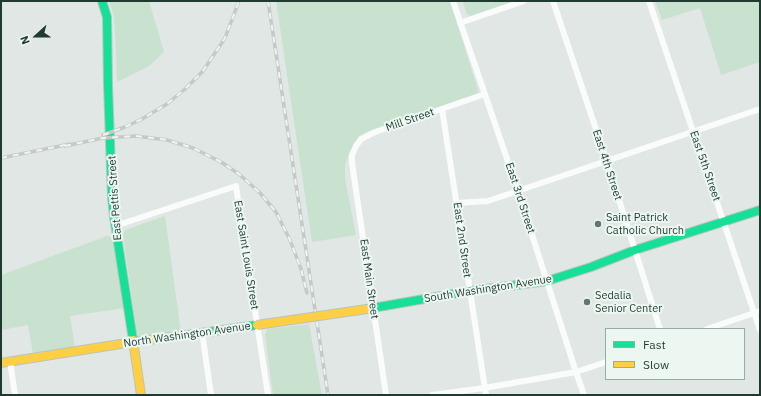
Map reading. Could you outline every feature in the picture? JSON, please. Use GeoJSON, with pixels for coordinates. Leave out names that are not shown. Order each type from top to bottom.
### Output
{"type":"FeatureCollection","features":[{"type":"Feature","properties":{"kind":"street","name":"East Pettis Street"},"geometry":{"type":"LineString","coordinates":[[102,1],[107,17],[108,29],[108,85],[112,197],[140,395]]}},
{"type":"Feature","properties":{"kind":"street","name":"East 3rd Street"},"geometry":{"type":"LineString","coordinates":[[453,1],[518,190],[584,395]]}},
{"type":"Feature","properties":{"kind":"street"},"geometry":{"type":"LineString","coordinates":[[460,23],[524,1]]}},
{"type":"Feature","properties":{"kind":"street","name":"East 4th Street"},"geometry":{"type":"LineString","coordinates":[[553,1],[607,162],[660,328]]}},
{"type":"Feature","properties":{"kind":"street","name":"East 5th Street"},"geometry":{"type":"LineString","coordinates":[[649,1],[724,222],[757,312],[760,330]]}},
{"type":"Feature","properties":{"kind":"street","name":"Mill Street"},"geometry":{"type":"LineString","coordinates":[[352,163],[352,155],[356,146],[362,139],[375,132],[485,94]]}},
{"type":"Feature","properties":{"kind":"street","name":"East 2nd Street"},"geometry":{"type":"LineString","coordinates":[[442,109],[486,395]]}},
{"type":"Feature","properties":{"kind":"street"},"geometry":{"type":"LineString","coordinates":[[457,203],[488,201],[760,109]]}},
{"type":"Feature","properties":{"kind":"street","name":"East Main Street"},"geometry":{"type":"LineString","coordinates":[[352,163],[370,308],[386,395]]}},
{"type":"Feature","properties":{"kind":"street","name":"East Saint Louis Street"},"geometry":{"type":"LineString","coordinates":[[115,226],[236,186],[268,395]]}},
{"type":"Feature","properties":{"kind":"street","name":"South Washington Avenue"},"geometry":{"type":"LineString","coordinates":[[370,308],[470,291],[547,281],[591,267],[635,250],[760,210]]}},
{"type":"Feature","properties":{"kind":"street","name":"North Washington Avenue"},"geometry":{"type":"LineString","coordinates":[[5,362],[370,308]]}},
{"type":"Feature","properties":{"kind":"street"},"geometry":{"type":"LineString","coordinates":[[709,328],[757,312]]}},
{"type":"Feature","properties":{"kind":"street"},"geometry":{"type":"LineString","coordinates":[[202,332],[211,395]]}},
{"type":"Feature","properties":{"kind":"street"},"geometry":{"type":"LineString","coordinates":[[5,362],[15,395]]}},
{"type":"Feature","properties":{"kind":"street"},"geometry":{"type":"LineString","coordinates":[[432,395],[484,388],[576,372],[605,362]]}},
{"type":"Feature","properties":{"kind":"green space"},"geometry":{"type":"Polygon","coordinates":[[[109,1],[149,1],[164,52],[149,66],[117,82],[114,16],[109,1]]]}},
{"type":"Feature","properties":{"kind":"green space"},"geometry":{"type":"Polygon","coordinates":[[[276,1],[450,1],[479,93],[367,137],[355,145],[349,153],[345,165],[345,179],[356,235],[312,242],[276,1]]]}},
{"type":"Feature","properties":{"kind":"green space"},"geometry":{"type":"Polygon","coordinates":[[[463,1],[515,1],[470,16],[466,13],[463,1]]]}},
{"type":"Feature","properties":{"kind":"green space"},"geometry":{"type":"Polygon","coordinates":[[[655,1],[760,1],[760,62],[721,75],[700,8],[662,20],[655,1]]]}},
{"type":"Feature","properties":{"kind":"green space"},"geometry":{"type":"Polygon","coordinates":[[[165,216],[181,333],[142,338],[138,336],[137,333],[123,235],[125,230],[165,216]]]}},
{"type":"Feature","properties":{"kind":"green space"},"geometry":{"type":"Polygon","coordinates":[[[107,236],[115,240],[125,308],[70,316],[75,348],[33,354],[28,325],[1,330],[1,275],[107,236]]]}},
{"type":"Feature","properties":{"kind":"green space"},"geometry":{"type":"Polygon","coordinates":[[[309,324],[322,395],[273,395],[265,335],[267,329],[309,324]]]}},
{"type":"Feature","properties":{"kind":"railway"},"geometry":{"type":"LineString","coordinates":[[103,135],[142,119],[167,104],[185,89],[203,71],[225,38],[239,1]]}},
{"type":"Feature","properties":{"kind":"railway"},"geometry":{"type":"LineString","coordinates":[[268,1],[328,395]]}},
{"type":"Feature","properties":{"kind":"railway"},"geometry":{"type":"LineString","coordinates":[[65,146],[103,138],[136,136],[167,140],[193,148],[221,162],[239,174],[260,193],[276,212],[290,240],[301,269],[307,293]]}},
{"type":"Feature","properties":{"kind":"railway"},"geometry":{"type":"LineString","coordinates":[[1,158],[70,144]]}},
{"type":"Feature","properties":{"kind":"traffic: fast"},"geometry":{"type":"LineString","coordinates":[[102,1],[107,17],[112,197],[133,340]]}},
{"type":"Feature","properties":{"kind":"traffic: fast"},"geometry":{"type":"LineString","coordinates":[[367,309],[470,291],[547,281],[591,267],[635,250],[760,210]]}},
{"type":"Feature","properties":{"kind":"traffic: fast"},"geometry":{"type":"LineString","coordinates":[[187,335],[257,325]]}},
{"type":"Feature","properties":{"kind":"traffic: slow"},"geometry":{"type":"LineString","coordinates":[[257,325],[367,309]]}},
{"type":"Feature","properties":{"kind":"traffic: slow"},"geometry":{"type":"LineString","coordinates":[[1,363],[187,335]]}},
{"type":"Feature","properties":{"kind":"traffic: slow"},"geometry":{"type":"LineString","coordinates":[[133,340],[141,395]]}},
{"type":"Feature","properties":{"kind":"place","name":"Saint Patrick Catholic Church"},"geometry":{"type":"Point","coordinates":[598,224]}},
{"type":"Feature","properties":{"kind":"place","name":"Sedalia Senior Center"},"geometry":{"type":"Point","coordinates":[587,302]}}]}
